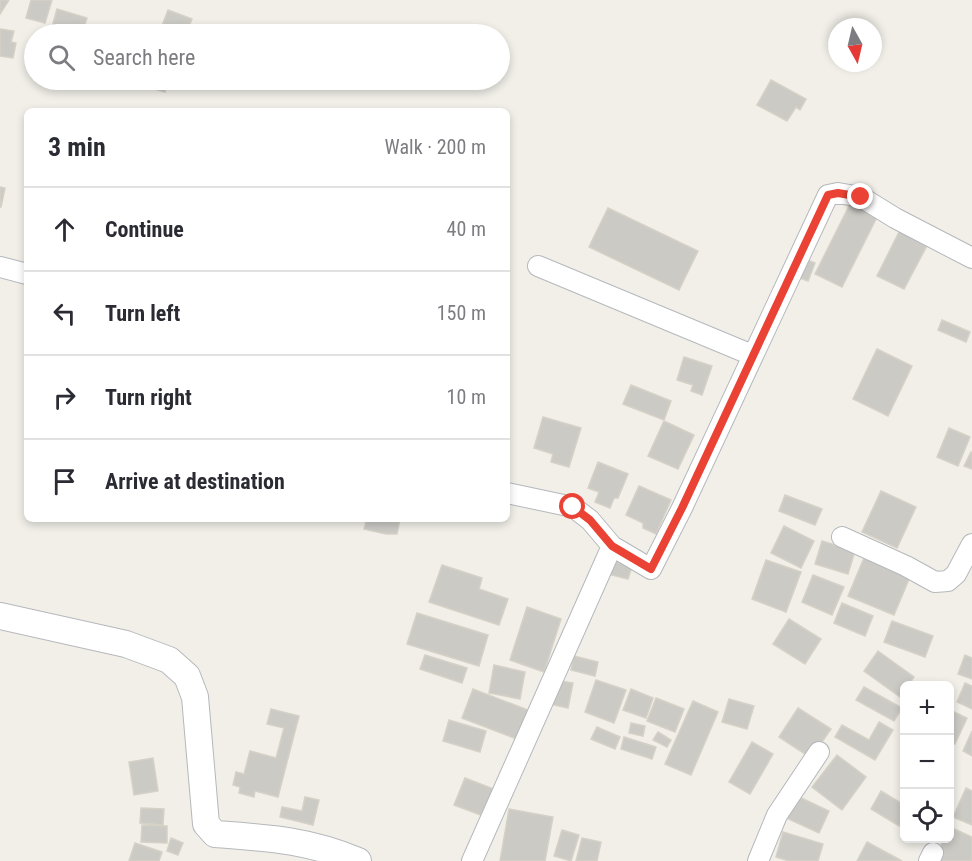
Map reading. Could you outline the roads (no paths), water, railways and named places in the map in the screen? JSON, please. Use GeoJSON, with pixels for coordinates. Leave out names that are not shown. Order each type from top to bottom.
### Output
{"type":"FeatureCollection","features":[{"type":"Feature","properties":{"kind":"street"},"geometry":{"type":"LineString","coordinates":[[510,494],[573,507],[590,520],[612,546],[651,569],[682,508],[828,195],[838,193],[861,197],[895,218],[972,258]]}},
{"type":"Feature","properties":{"kind":"street"},"geometry":{"type":"LineString","coordinates":[[538,266],[752,355]]}},
{"type":"Feature","properties":{"kind":"street"},"geometry":{"type":"LineString","coordinates":[[0,267],[24,273]]}},
{"type":"Feature","properties":{"kind":"street"},"geometry":{"type":"LineString","coordinates":[[842,537],[935,582],[948,581],[956,574],[972,544]]}},
{"type":"Feature","properties":{"kind":"street"},"geometry":{"type":"LineString","coordinates":[[472,861],[612,546]]}},
{"type":"Feature","properties":{"kind":"street"},"geometry":{"type":"LineString","coordinates":[[0,616],[126,644],[170,660],[187,676],[195,697],[206,824],[215,834],[284,839],[331,850],[358,861]]}},
{"type":"Feature","properties":{"kind":"street"},"geometry":{"type":"LineString","coordinates":[[758,861],[777,815],[819,752]]}}]}
